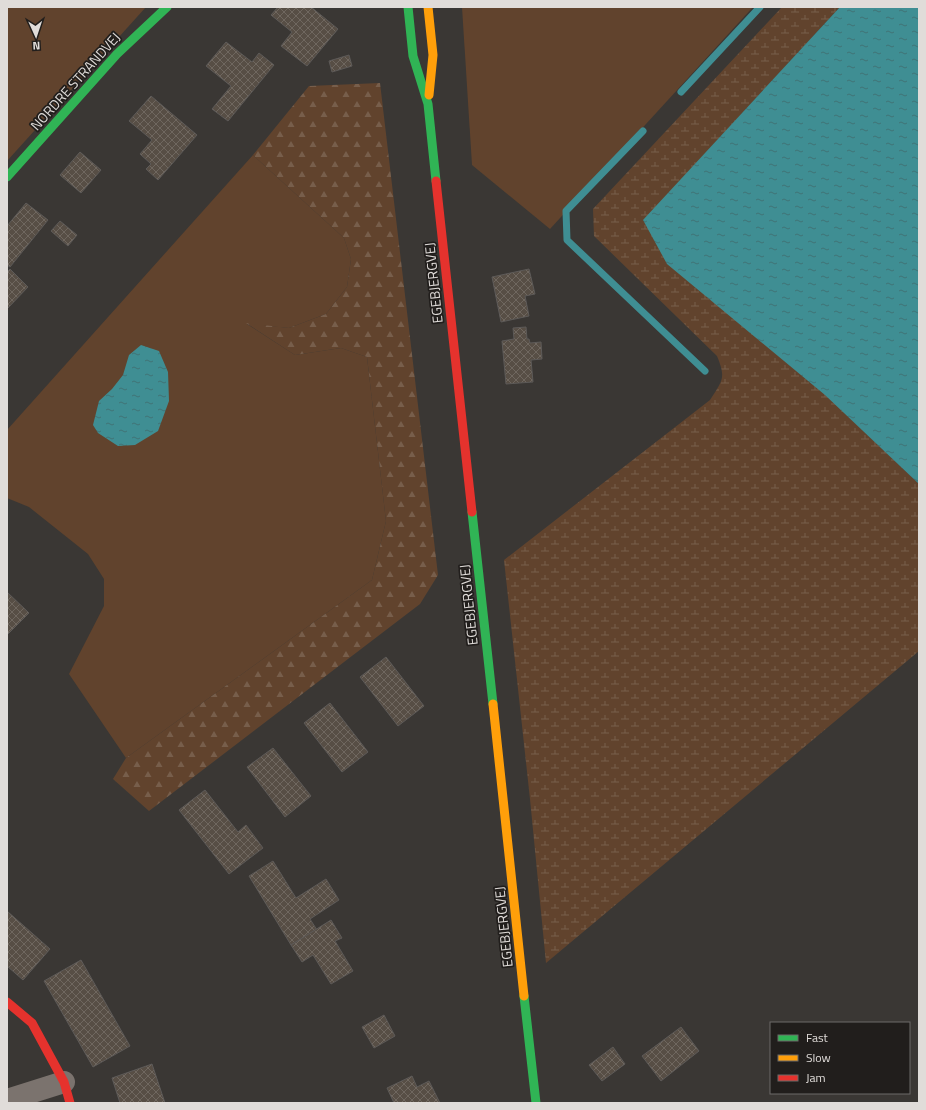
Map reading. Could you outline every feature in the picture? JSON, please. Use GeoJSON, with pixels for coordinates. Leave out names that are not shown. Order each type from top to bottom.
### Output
{"type":"FeatureCollection","features":[{"type":"Feature","properties":{"kind":"street","name":"NORDRE STRANDVEJ"},"geometry":{"type":"LineString","coordinates":[[7,177],[117,54],[167,7]]}},
{"type":"Feature","properties":{"kind":"street","name":"EGEBJERGVEJ"},"geometry":{"type":"LineString","coordinates":[[408,7],[413,56],[428,104],[536,1103]]}},
{"type":"Feature","properties":{"kind":"street","name":"EGEBJERGVEJ"},"geometry":{"type":"LineString","coordinates":[[428,7],[433,55],[428,104]]}},
{"type":"Feature","properties":{"kind":"street"},"geometry":{"type":"LineString","coordinates":[[7,1002],[32,1023],[64,1082],[70,1103]]}},
{"type":"Feature","properties":{"kind":"street"},"geometry":{"type":"LineString","coordinates":[[7,1100],[64,1082]]}},
{"type":"Feature","properties":{"kind":"green space"},"geometry":{"type":"Polygon","coordinates":[[[7,7],[146,7],[7,161],[7,7]]]}},
{"type":"Feature","properties":{"kind":"green space"},"geometry":{"type":"Polygon","coordinates":[[[462,7],[753,7],[550,229],[472,165],[462,7]]]}},
{"type":"Feature","properties":{"kind":"green space"},"geometry":{"type":"Polygon","coordinates":[[[782,7],[840,7],[644,220],[919,484],[919,651],[546,963],[504,560],[710,400],[718,388],[722,379],[722,369],[717,356],[594,236],[593,209],[782,7]]]}},
{"type":"Feature","properties":{"kind":"green space"},"geometry":{"type":"Polygon","coordinates":[[[380,83],[438,575],[420,604],[149,811],[113,779],[126,758],[372,580],[386,521],[367,357],[341,348],[295,355],[246,323],[289,328],[326,314],[347,287],[351,259],[344,238],[253,155],[309,86],[380,83]]]}},
{"type":"Feature","properties":{"kind":"green space"},"geometry":{"type":"Polygon","coordinates":[[[253,155],[344,238],[351,259],[347,287],[326,314],[289,328],[247,324],[295,355],[341,348],[367,357],[386,521],[372,580],[126,758],[69,674],[104,606],[104,579],[88,554],[29,507],[7,498],[7,430],[253,155]]]}},
{"type":"Feature","properties":{"kind":"water"},"geometry":{"type":"Polygon","coordinates":[[[840,7],[919,7],[919,484],[825,395],[667,264],[643,220],[840,7]]]}},
{"type":"Feature","properties":{"kind":"water"},"geometry":{"type":"Polygon","coordinates":[[[141,345],[159,351],[168,372],[169,401],[158,431],[135,445],[118,446],[98,433],[93,425],[99,401],[112,389],[123,375],[129,355],[141,345]]]}},
{"type":"Feature","properties":{"kind":"building"},"geometry":{"type":"Polygon","coordinates":[[[278,7],[311,7],[338,29],[307,66],[281,46],[292,32],[271,15],[278,7]]]}},
{"type":"Feature","properties":{"kind":"building"},"geometry":{"type":"Polygon","coordinates":[[[226,42],[252,62],[259,53],[274,65],[228,121],[212,109],[231,86],[206,66],[226,42]]]}},
{"type":"Feature","properties":{"kind":"building"},"geometry":{"type":"Polygon","coordinates":[[[349,55],[352,66],[332,72],[329,61],[349,55]]]}},
{"type":"Feature","properties":{"kind":"building"},"geometry":{"type":"Polygon","coordinates":[[[151,96],[197,135],[158,180],[146,169],[151,164],[140,154],[152,140],[129,121],[151,96]]]}},
{"type":"Feature","properties":{"kind":"building"},"geometry":{"type":"Polygon","coordinates":[[[80,152],[101,170],[81,193],[60,175],[80,152]]]}},
{"type":"Feature","properties":{"kind":"building"},"geometry":{"type":"Polygon","coordinates":[[[26,203],[48,220],[10,267],[7,265],[7,226],[26,203]]]}},
{"type":"Feature","properties":{"kind":"building"},"geometry":{"type":"Polygon","coordinates":[[[60,221],[77,235],[68,246],[51,231],[60,221]]]}},
{"type":"Feature","properties":{"kind":"building"},"geometry":{"type":"Polygon","coordinates":[[[10,269],[28,287],[7,309],[7,272],[10,269]]]}},
{"type":"Feature","properties":{"kind":"building"},"geometry":{"type":"Polygon","coordinates":[[[529,269],[535,294],[525,296],[529,316],[501,322],[492,277],[529,269]]]}},
{"type":"Feature","properties":{"kind":"building"},"geometry":{"type":"Polygon","coordinates":[[[526,327],[527,339],[529,339],[530,343],[541,342],[542,359],[531,360],[533,382],[506,384],[502,341],[514,339],[513,328],[526,327]]]}},
{"type":"Feature","properties":{"kind":"building"},"geometry":{"type":"Polygon","coordinates":[[[7,592],[29,613],[7,635],[7,592]]]}},
{"type":"Feature","properties":{"kind":"building"},"geometry":{"type":"Polygon","coordinates":[[[386,657],[424,706],[398,726],[360,677],[386,657]]]}},
{"type":"Feature","properties":{"kind":"building"},"geometry":{"type":"Polygon","coordinates":[[[330,703],[368,752],[342,772],[304,723],[330,703]]]}},
{"type":"Feature","properties":{"kind":"building"},"geometry":{"type":"Polygon","coordinates":[[[273,748],[311,796],[285,817],[247,767],[273,748]]]}},
{"type":"Feature","properties":{"kind":"building"},"geometry":{"type":"Polygon","coordinates":[[[205,790],[238,832],[246,825],[263,848],[229,874],[179,810],[205,790]]]}},
{"type":"Feature","properties":{"kind":"building"},"geometry":{"type":"Polygon","coordinates":[[[273,861],[296,898],[326,879],[339,900],[310,919],[317,930],[291,945],[249,876],[273,861]]]}},
{"type":"Feature","properties":{"kind":"building"},"geometry":{"type":"Polygon","coordinates":[[[7,911],[50,949],[23,980],[7,966],[7,911]]]}},
{"type":"Feature","properties":{"kind":"building"},"geometry":{"type":"Polygon","coordinates":[[[331,920],[342,938],[335,941],[353,971],[331,984],[313,955],[302,962],[291,945],[331,920]]]}},
{"type":"Feature","properties":{"kind":"building"},"geometry":{"type":"Polygon","coordinates":[[[81,960],[130,1046],[93,1067],[44,981],[81,960]]]}},
{"type":"Feature","properties":{"kind":"building"},"geometry":{"type":"Polygon","coordinates":[[[384,1015],[395,1036],[374,1048],[362,1027],[384,1015]]]}},
{"type":"Feature","properties":{"kind":"building"},"geometry":{"type":"Polygon","coordinates":[[[681,1027],[699,1051],[661,1081],[642,1056],[681,1027]]]}},
{"type":"Feature","properties":{"kind":"building"},"geometry":{"type":"Polygon","coordinates":[[[613,1047],[625,1064],[602,1081],[589,1065],[613,1047]]]}},
{"type":"Feature","properties":{"kind":"building"},"geometry":{"type":"Polygon","coordinates":[[[152,1064],[165,1103],[120,1103],[112,1078],[152,1064]]]}},
{"type":"Feature","properties":{"kind":"building"},"geometry":{"type":"Polygon","coordinates":[[[412,1076],[417,1087],[429,1081],[440,1103],[394,1103],[387,1088],[412,1076]]]}},
{"type":"Feature","properties":{"kind":"waterway"},"geometry":{"type":"LineString","coordinates":[[681,92],[760,7]]}},
{"type":"Feature","properties":{"kind":"waterway"},"geometry":{"type":"LineString","coordinates":[[643,131],[566,211],[567,240],[705,371]]}},
{"type":"Feature","properties":{"kind":"traffic: fast"},"geometry":{"type":"LineString","coordinates":[[7,177],[117,54],[167,7]]}},
{"type":"Feature","properties":{"kind":"traffic: fast"},"geometry":{"type":"LineString","coordinates":[[408,7],[413,56],[428,104],[436,181]]}},
{"type":"Feature","properties":{"kind":"traffic: fast"},"geometry":{"type":"LineString","coordinates":[[472,512],[493,704]]}},
{"type":"Feature","properties":{"kind":"traffic: fast"},"geometry":{"type":"LineString","coordinates":[[524,996],[536,1103]]}},
{"type":"Feature","properties":{"kind":"traffic: slow"},"geometry":{"type":"LineString","coordinates":[[428,7],[433,55],[429,95]]}},
{"type":"Feature","properties":{"kind":"traffic: slow"},"geometry":{"type":"LineString","coordinates":[[493,704],[524,996]]}},
{"type":"Feature","properties":{"kind":"traffic: jam"},"geometry":{"type":"LineString","coordinates":[[436,181],[472,512]]}},
{"type":"Feature","properties":{"kind":"traffic: jam"},"geometry":{"type":"LineString","coordinates":[[7,1002],[32,1023],[64,1082],[70,1103]]}}]}
